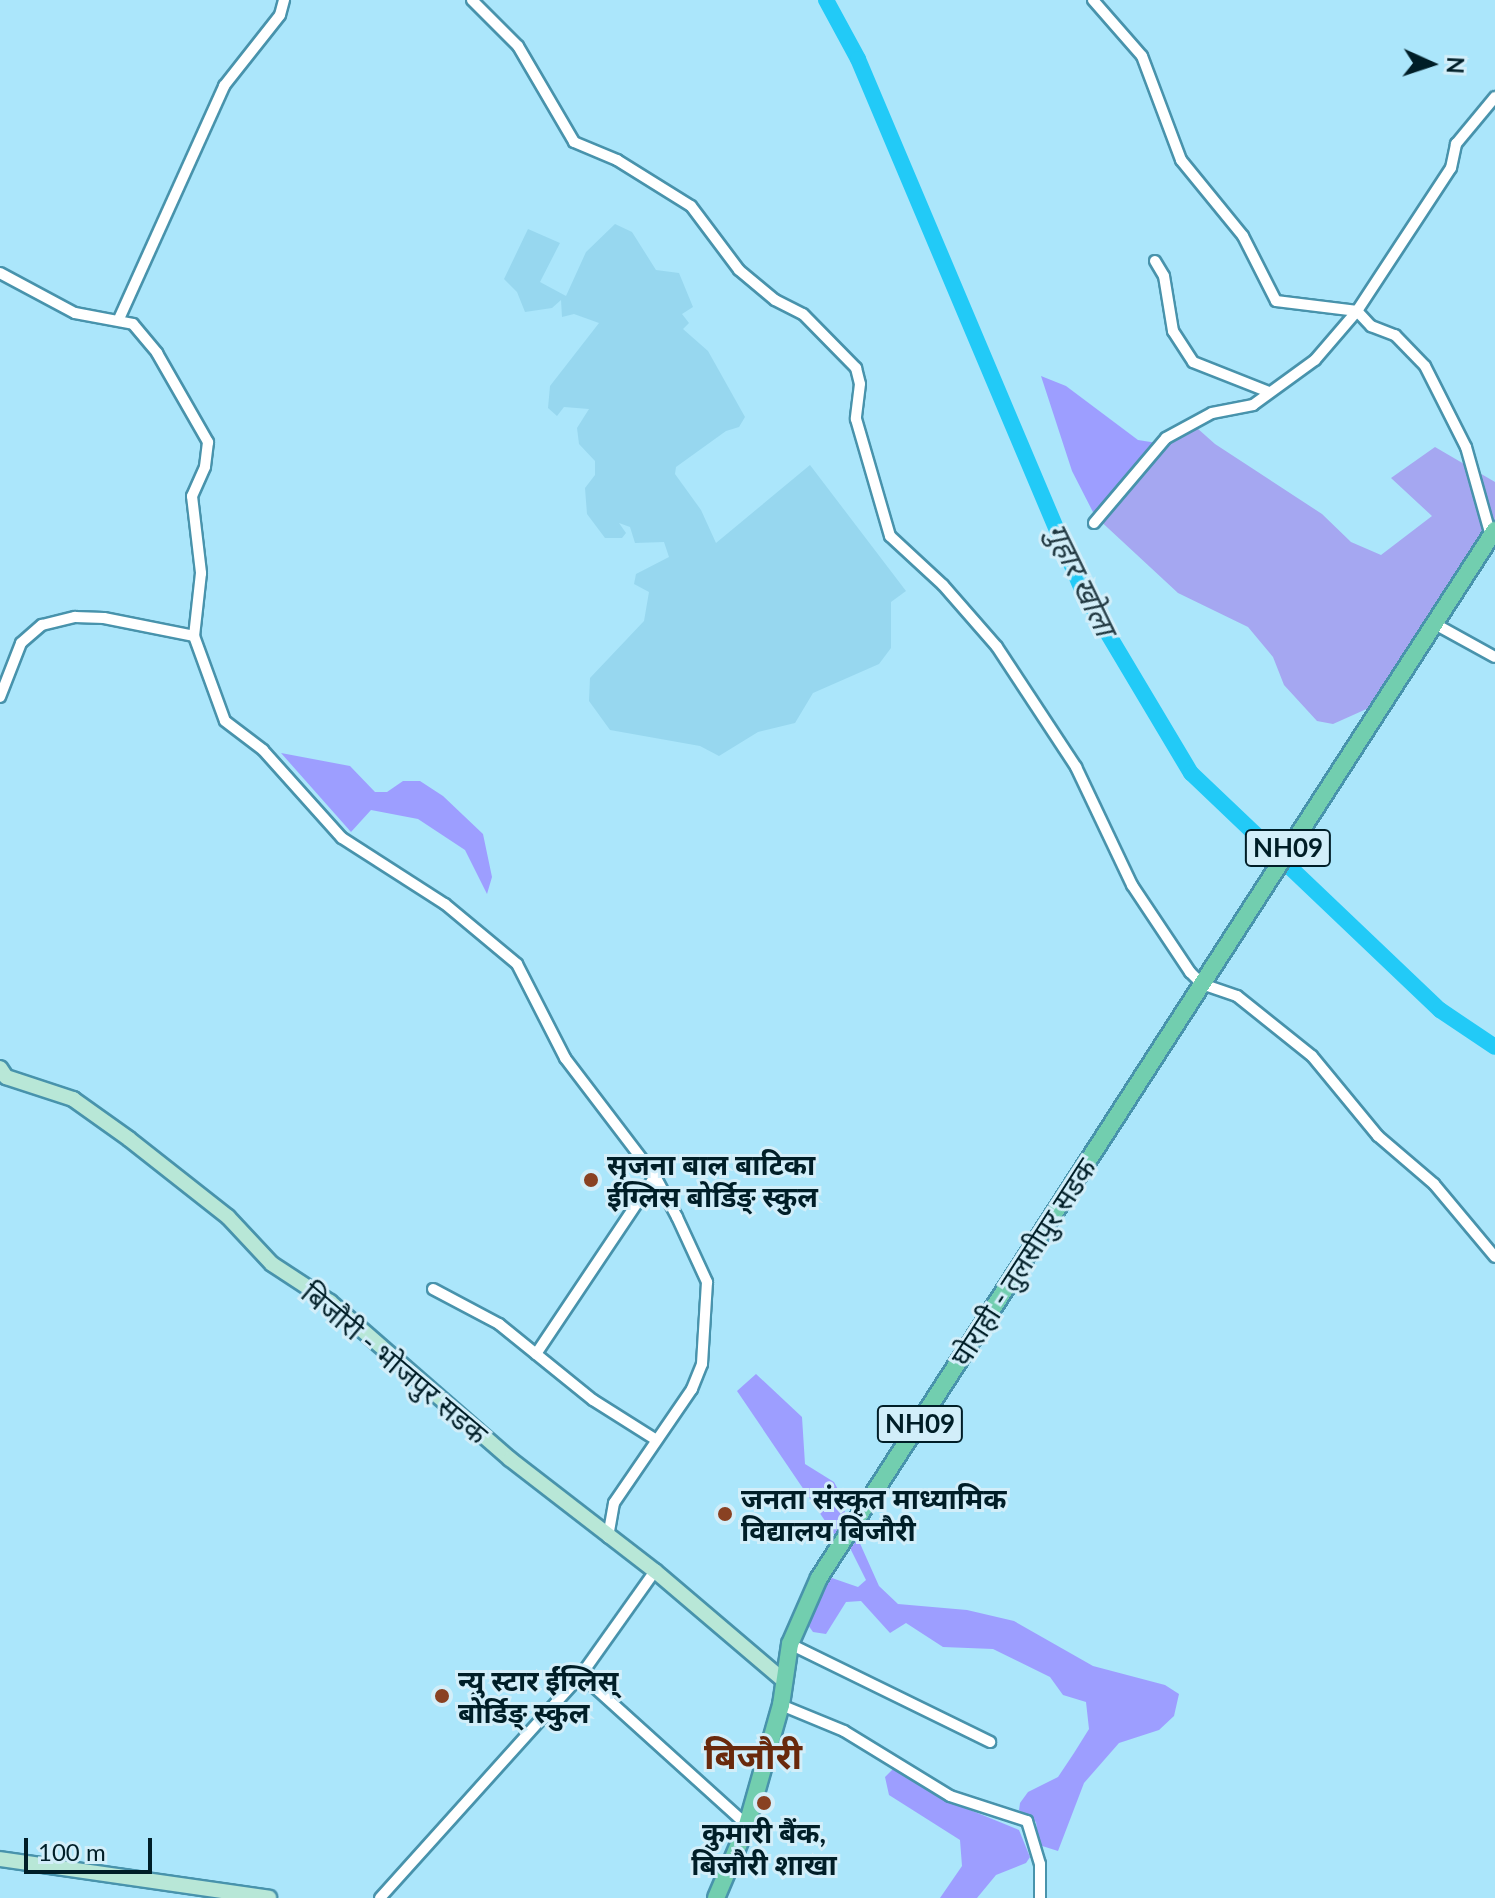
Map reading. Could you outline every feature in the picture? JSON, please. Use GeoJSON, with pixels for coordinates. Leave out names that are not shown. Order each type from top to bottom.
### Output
{"type":"FeatureCollection","features":[{"type":"Feature","properties":{"kind":"main road","name":"NH09"},"geometry":{"type":"LineString","coordinates":[[1202,984],[1493,533]]}},
{"type":"Feature","properties":{"kind":"main road","name":"घोराही - तुलसीपुर सडक"},"geometry":{"type":"LineString","coordinates":[[716,1898],[747,1825],[781,1705],[782,1679],[790,1644],[819,1578],[1202,984]]}},
{"type":"Feature","properties":{"kind":"street"},"geometry":{"type":"LineString","coordinates":[[119,319],[224,86],[280,15],[284,0]]}},
{"type":"Feature","properties":{"kind":"street"},"geometry":{"type":"LineString","coordinates":[[472,0],[518,46],[574,142],[617,160],[691,206],[739,270],[775,300],[803,314],[856,368],[860,384],[856,419],[890,536],[943,585],[997,647],[1076,767],[1132,885],[1202,984],[1237,996],[1312,1056],[1378,1136],[1434,1184],[1495,1257]]}},
{"type":"Feature","properties":{"kind":"street"},"geometry":{"type":"LineString","coordinates":[[1093,0],[1142,56],[1181,160],[1219,200],[1276,301],[1357,311],[1371,326],[1395,335],[1443,393],[1466,447],[1493,533]]}},
{"type":"Feature","properties":{"kind":"street"},"geometry":{"type":"LineString","coordinates":[[1094,523],[1166,438],[1212,413],[1253,405],[1315,360],[1357,311],[1451,168],[1456,144],[1495,97]]}},
{"type":"Feature","properties":{"kind":"street"},"geometry":{"type":"LineString","coordinates":[[1155,261],[1164,276],[1173,331],[1193,362],[1269,392]]}},
{"type":"Feature","properties":{"kind":"street"},"geometry":{"type":"LineString","coordinates":[[0,273],[75,313],[133,324],[157,353],[208,442],[205,467],[192,496],[201,573],[194,636],[225,721],[263,750],[342,838],[445,904],[517,964],[565,1058],[655,1176],[707,1282],[702,1364],[692,1389],[614,1503],[608,1539]]}},
{"type":"Feature","properties":{"kind":"street"},"geometry":{"type":"LineString","coordinates":[[0,697],[21,643],[42,625],[75,617],[104,618],[194,636]]}},
{"type":"Feature","properties":{"kind":"street"},"geometry":{"type":"LineString","coordinates":[[1435,624],[1495,657]]}},
{"type":"Feature","properties":{"kind":"street","name":"बिजौरी - भोजपुर सडक"},"geometry":{"type":"LineString","coordinates":[[0,1068],[6,1077],[73,1099],[129,1139],[228,1217],[272,1264],[330,1302],[608,1539],[655,1571],[782,1679]]}},
{"type":"Feature","properties":{"kind":"street"},"geometry":{"type":"LineString","coordinates":[[536,1354],[655,1176]]}},
{"type":"Feature","properties":{"kind":"street"},"geometry":{"type":"LineString","coordinates":[[433,1289],[499,1324],[655,1439]]}},
{"type":"Feature","properties":{"kind":"street"},"geometry":{"type":"LineString","coordinates":[[380,1898],[581,1675],[655,1571]]}},
{"type":"Feature","properties":{"kind":"street"},"geometry":{"type":"LineString","coordinates":[[790,1644],[990,1742]]}},
{"type":"Feature","properties":{"kind":"street"},"geometry":{"type":"LineString","coordinates":[[581,1675],[747,1825]]}},
{"type":"Feature","properties":{"kind":"street"},"geometry":{"type":"LineString","coordinates":[[781,1705],[844,1731],[950,1796],[1027,1821],[1040,1864],[1040,1898]]}},
{"type":"Feature","properties":{"kind":"street"},"geometry":{"type":"LineString","coordinates":[[0,1859],[269,1898]]}},
{"type":"Feature","properties":{"kind":"shaded area"},"geometry":{"type":"Polygon","coordinates":[[[615,224],[632,232],[656,270],[679,273],[693,307],[682,314],[689,323],[683,329],[708,351],[745,417],[739,427],[726,431],[676,467],[675,474],[701,510],[716,543],[810,465],[906,591],[891,602],[891,648],[879,664],[813,693],[795,723],[758,732],[719,756],[700,746],[610,730],[589,701],[590,678],[644,621],[649,592],[634,584],[636,574],[669,557],[664,542],[635,543],[630,527],[619,523],[626,533],[622,538],[605,538],[587,514],[585,488],[595,475],[595,461],[579,444],[577,428],[589,409],[564,407],[557,416],[548,408],[550,386],[599,323],[574,314],[562,317],[561,300],[552,308],[525,312],[517,292],[504,279],[528,229],[560,243],[540,282],[566,296],[586,252],[615,224]]]}},
{"type":"Feature","properties":{"kind":"shaded area"},"geometry":{"type":"Polygon","coordinates":[[[1041,376],[1066,386],[1138,440],[1157,443],[1095,516],[1072,471],[1041,376]]]}},
{"type":"Feature","properties":{"kind":"shaded area"},"geometry":{"type":"Polygon","coordinates":[[[1188,420],[1215,444],[1322,514],[1351,542],[1381,555],[1432,516],[1391,478],[1435,447],[1495,482],[1495,520],[1371,707],[1333,724],[1317,721],[1284,685],[1273,657],[1248,627],[1178,593],[1095,516],[1157,443],[1188,420]]]}},
{"type":"Feature","properties":{"kind":"shaded area"},"geometry":{"type":"Polygon","coordinates":[[[281,753],[350,766],[375,792],[387,792],[403,781],[420,781],[443,796],[483,834],[492,877],[487,894],[465,850],[418,819],[371,810],[351,832],[281,753]]]}},
{"type":"Feature","properties":{"kind":"shaded area"},"geometry":{"type":"Polygon","coordinates":[[[756,1374],[802,1417],[805,1464],[834,1482],[842,1497],[847,1524],[838,1540],[737,1391],[756,1374]]]}},
{"type":"Feature","properties":{"kind":"shaded area"},"geometry":{"type":"Polygon","coordinates":[[[858,1539],[879,1586],[898,1604],[967,1610],[1014,1621],[1093,1666],[1165,1685],[1179,1694],[1174,1716],[1159,1730],[1119,1743],[1084,1783],[1058,1851],[1039,1845],[1036,1822],[1019,1810],[1020,1803],[1028,1792],[1058,1777],[1074,1753],[1089,1729],[1086,1702],[1063,1695],[1050,1677],[993,1649],[943,1647],[906,1623],[890,1633],[861,1601],[846,1602],[826,1634],[813,1632],[808,1625],[829,1577],[858,1587],[866,1580],[850,1548],[858,1539]]]}},
{"type":"Feature","properties":{"kind":"shaded area"},"geometry":{"type":"Polygon","coordinates":[[[894,1768],[953,1803],[1019,1830],[1030,1857],[1026,1863],[996,1875],[977,1898],[940,1898],[962,1866],[960,1840],[889,1795],[885,1777],[894,1768]]]}},
{"type":"Feature","properties":{"kind":"waterway","name":"गुहार खोला"},"geometry":{"type":"LineString","coordinates":[[826,0],[858,59],[1083,592],[1191,773],[1440,1010],[1495,1047]]}},
{"type":"Feature","properties":{"kind":"place","name":"सृजना बाल बाटिका ईंग्लिस बोर्डिङ् स्कुल"},"geometry":{"type":"Point","coordinates":[591,1180]}},
{"type":"Feature","properties":{"kind":"place","name":"जनता संस्कृत माध्यामिक विद्यालय बिजौरी"},"geometry":{"type":"Point","coordinates":[725,1514]}},
{"type":"Feature","properties":{"kind":"place","name":"न्यु स्टार ईंग्लिस् बोर्डिङ् स्कुल"},"geometry":{"type":"Point","coordinates":[442,1696]}},
{"type":"Feature","properties":{"kind":"place","name":"कुमारी बैंक, बिजौरी शाखा"},"geometry":{"type":"Point","coordinates":[764,1803]}},
{"type":"Feature","properties":{"kind":"district","name":"बिजौरी"},"geometry":{"type":"Point","coordinates":[753,1756]}}]}
